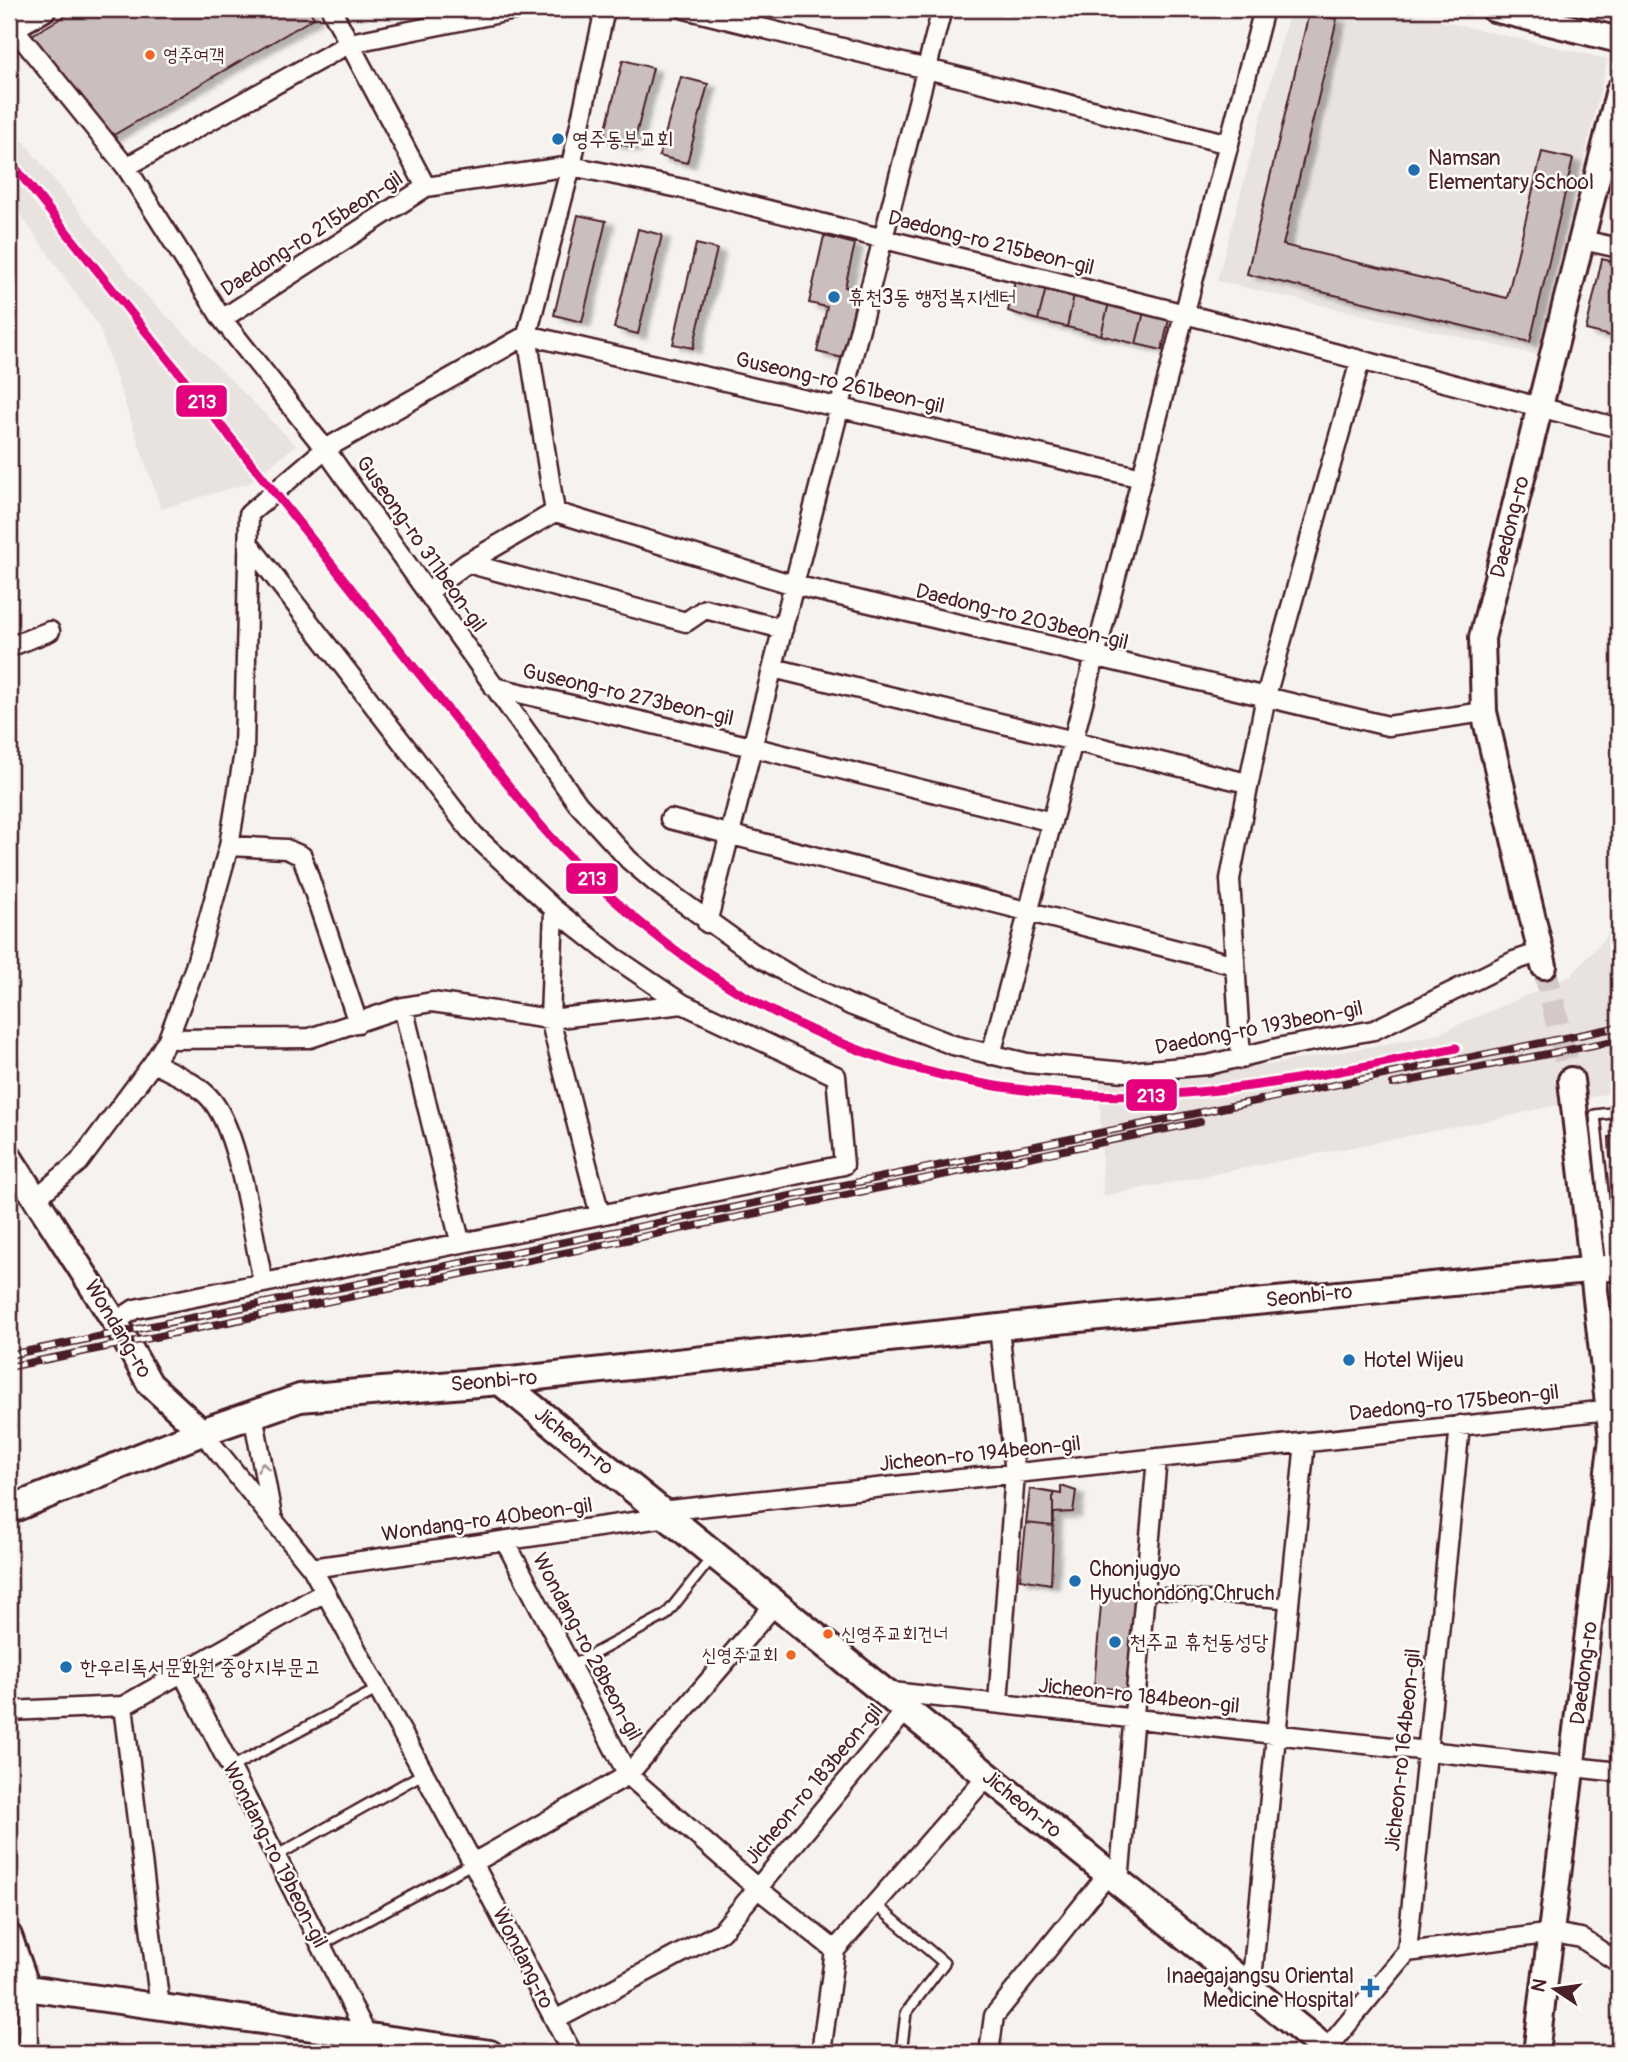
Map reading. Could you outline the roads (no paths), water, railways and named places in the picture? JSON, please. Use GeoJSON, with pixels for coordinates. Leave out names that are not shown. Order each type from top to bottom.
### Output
{"type":"FeatureCollection","features":[{"type":"Feature","properties":{"kind":"main road","name":"Seonbi-ro"},"geometry":{"type":"LineString","coordinates":[[9,1510],[202,1432],[300,1398],[499,1381]]}},
{"type":"Feature","properties":{"kind":"main road","name":"Jicheon-ro"},"geometry":{"type":"LineString","coordinates":[[499,1381],[1328,2052]]}},
{"type":"Feature","properties":{"kind":"street"},"geometry":{"type":"LineString","coordinates":[[10,27],[43,9]]}},
{"type":"Feature","properties":{"kind":"street","name":"Daedong-ro 215beon-gil"},"geometry":{"type":"LineString","coordinates":[[331,9],[426,187]]}},
{"type":"Feature","properties":{"kind":"street"},"geometry":{"type":"LineString","coordinates":[[126,167],[350,43],[519,9]]}},
{"type":"Feature","properties":{"kind":"street"},"geometry":{"type":"LineString","coordinates":[[428,592],[467,563],[555,512],[527,335],[571,166],[605,9]]}},
{"type":"Feature","properties":{"kind":"street"},"geometry":{"type":"LineString","coordinates":[[685,9],[1229,144]]}},
{"type":"Feature","properties":{"kind":"street","name":"Guseong-ro 273beon-gil"},"geometry":{"type":"LineString","coordinates":[[707,923],[942,9]]}},
{"type":"Feature","properties":{"kind":"street"},"geometry":{"type":"LineString","coordinates":[[991,1055],[1264,9]]}},
{"type":"Feature","properties":{"kind":"street"},"geometry":{"type":"LineString","coordinates":[[1494,9],[1619,40]]}},
{"type":"Feature","properties":{"kind":"street","name":"Guseong-ro 311beon-gil"},"geometry":{"type":"LineString","coordinates":[[10,27],[126,167],[222,319],[325,449],[592,821],[629,860],[707,923]]}},
{"type":"Feature","properties":{"kind":"street","name":"Daedong-ro"},"geometry":{"type":"LineString","coordinates":[[1543,959],[1484,712],[1482,638],[1619,90]]}},
{"type":"Feature","properties":{"kind":"street","name":"Daedong-ro 215beon-gil"},"geometry":{"type":"LineString","coordinates":[[222,319],[426,187],[571,166],[684,189],[1185,314],[1539,410],[1619,428]]}},
{"type":"Feature","properties":{"kind":"street"},"geometry":{"type":"LineString","coordinates":[[1582,240],[1619,248]]}},
{"type":"Feature","properties":{"kind":"street"},"geometry":{"type":"LineString","coordinates":[[35,1199],[79,1162],[153,1062],[168,1039],[195,967],[229,846],[244,752],[249,514],[325,449],[527,335]]}},
{"type":"Feature","properties":{"kind":"street","name":"Guseong-ro 261beon-gil"},"geometry":{"type":"LineString","coordinates":[[527,335],[1142,478]]}},
{"type":"Feature","properties":{"kind":"street"},"geometry":{"type":"LineString","coordinates":[[1241,1059],[1230,878],[1266,696],[1360,361]]}},
{"type":"Feature","properties":{"kind":"street","name":"Daedong-ro 203beon-gil"},"geometry":{"type":"LineString","coordinates":[[555,512],[794,585],[1388,726],[1484,712]]}},
{"type":"Feature","properties":{"kind":"street"},"geometry":{"type":"LineString","coordinates":[[115,1322],[135,1309],[263,1281],[844,1165],[836,1076],[683,1004],[614,957],[554,909],[473,834],[249,544]]}},
{"type":"Feature","properties":{"kind":"street"},"geometry":{"type":"LineString","coordinates":[[467,563],[686,622],[705,609],[783,629]]}},
{"type":"Feature","properties":{"kind":"street"},"geometry":{"type":"LineString","coordinates":[[9,647],[50,631]]}},
{"type":"Feature","properties":{"kind":"street"},"geometry":{"type":"LineString","coordinates":[[773,668],[1073,743],[1247,783]]}},
{"type":"Feature","properties":{"kind":"street","name":"Guseong-ro 273beon-gil"},"geometry":{"type":"LineString","coordinates":[[494,687],[752,747]]}},
{"type":"Feature","properties":{"kind":"street"},"geometry":{"type":"LineString","coordinates":[[752,747],[1052,822]]}},
{"type":"Feature","properties":{"kind":"street"},"geometry":{"type":"LineString","coordinates":[[670,820],[1235,965]]}},
{"type":"Feature","properties":{"kind":"street"},"geometry":{"type":"LineString","coordinates":[[229,846],[286,849],[302,856],[358,1023]]}},
{"type":"Feature","properties":{"kind":"street"},"geometry":{"type":"LineString","coordinates":[[554,909],[551,1019],[600,1214]]}},
{"type":"Feature","properties":{"kind":"street","name":"Daedong-ro 193beon-gil"},"geometry":{"type":"LineString","coordinates":[[707,923],[800,981],[905,1028],[991,1055],[1041,1064],[1125,1072],[1165,1071],[1241,1059],[1282,1047],[1374,1030],[1514,961],[1543,959]]}},
{"type":"Feature","properties":{"kind":"street"},"geometry":{"type":"LineString","coordinates":[[168,1039],[310,1038],[403,1007],[432,1002],[551,1019],[683,1004]]}},
{"type":"Feature","properties":{"kind":"street"},"geometry":{"type":"LineString","coordinates":[[403,1007],[460,1241]]}},
{"type":"Feature","properties":{"kind":"street"},"geometry":{"type":"LineString","coordinates":[[153,1062],[208,1096],[228,1125],[263,1281]]}},
{"type":"Feature","properties":{"kind":"street","name":"Daedong-ro"},"geometry":{"type":"LineString","coordinates":[[1536,2053],[1553,1933],[1614,1409],[1607,1267],[1571,1080]]}},
{"type":"Feature","properties":{"kind":"street","name":"Wondang-ro"},"geometry":{"type":"LineString","coordinates":[[9,1157],[115,1322],[150,1384],[202,1432],[312,1568],[473,1863],[572,2053]]}},
{"type":"Feature","properties":{"kind":"street","name":"Seonbi-ro"},"geometry":{"type":"LineString","coordinates":[[499,1381],[1607,1267]]}},
{"type":"Feature","properties":{"kind":"street"},"geometry":{"type":"LineString","coordinates":[[998,1703],[1015,1473],[999,1328]]}},
{"type":"Feature","properties":{"kind":"street","name":"Daedong-ro 175beon-gil"},"geometry":{"type":"LineString","coordinates":[[1305,1442],[1614,1409]]}},
{"type":"Feature","properties":{"kind":"street","name":"Wondang-ro"},"geometry":{"type":"LineString","coordinates":[[253,1414],[272,1520]]}},
{"type":"Feature","properties":{"kind":"street","name":"Jicheon-ro 164beon-gil"},"geometry":{"type":"LineString","coordinates":[[1407,1952],[1425,1750],[1460,1425]]}},
{"type":"Feature","properties":{"kind":"street"},"geometry":{"type":"LineString","coordinates":[[1251,1989],[1305,1442]]}},
{"type":"Feature","properties":{"kind":"street","name":"Jicheon-ro 194beon-gil"},"geometry":{"type":"LineString","coordinates":[[664,1514],[1305,1442]]}},
{"type":"Feature","properties":{"kind":"street"},"geometry":{"type":"LineString","coordinates":[[989,2053],[994,2016],[1113,1878],[1134,1718],[1157,1458]]}},
{"type":"Feature","properties":{"kind":"street","name":"Wondang-ro 40beon-gil"},"geometry":{"type":"LineString","coordinates":[[312,1568],[505,1541],[664,1514]]}},
{"type":"Feature","properties":{"kind":"street","name":"Wondang-ro 28beon-gil"},"geometry":{"type":"LineString","coordinates":[[505,1541],[628,1775],[757,1888],[835,1950]]}},
{"type":"Feature","properties":{"kind":"street"},"geometry":{"type":"LineString","coordinates":[[9,1711],[124,1706],[325,1592]]}},
{"type":"Feature","properties":{"kind":"street"},"geometry":{"type":"LineString","coordinates":[[628,1775],[775,1604]]}},
{"type":"Feature","properties":{"kind":"street","name":"Wondang-ro 19beon-gil"},"geometry":{"type":"LineString","coordinates":[[183,1674],[372,2045]]}},
{"type":"Feature","properties":{"kind":"street","name":"Jicheon-ro 184beon-gil"},"geometry":{"type":"LineString","coordinates":[[883,1691],[1619,1772]]}},
{"type":"Feature","properties":{"kind":"street"},"geometry":{"type":"LineString","coordinates":[[124,1706],[160,2007]]}},
{"type":"Feature","properties":{"kind":"street","name":"Jicheon-ro 183beon-gil"},"geometry":{"type":"LineString","coordinates":[[555,2021],[721,1932],[906,1710]]}},
{"type":"Feature","properties":{"kind":"street","name":"Wondang-ro 28beon-gil"},"geometry":{"type":"LineString","coordinates":[[473,1863],[628,1775]]}},
{"type":"Feature","properties":{"kind":"street"},"geometry":{"type":"LineString","coordinates":[[821,2053],[835,1950],[988,1776]]}},
{"type":"Feature","properties":{"kind":"street"},"geometry":{"type":"LineString","coordinates":[[1328,2052],[1407,1952],[1553,1933],[1581,1938],[1619,1963]]}},
{"type":"Feature","properties":{"kind":"street"},"geometry":{"type":"LineString","coordinates":[[9,1936],[27,1988],[28,2053]]}},
{"type":"Feature","properties":{"kind":"street"},"geometry":{"type":"LineString","coordinates":[[27,1988],[160,2007],[372,2045],[490,2053]]}},
{"type":"Feature","properties":{"kind":"lane"},"geometry":{"type":"LineString","coordinates":[[1607,1267],[1595,1115],[1619,1112]]}},
{"type":"Feature","properties":{"kind":"lane"},"geometry":{"type":"LineString","coordinates":[[571,1666],[666,1615],[714,1554]]}},
{"type":"Feature","properties":{"kind":"lane"},"geometry":{"type":"LineString","coordinates":[[1145,1592],[1289,1603]]}},
{"type":"Feature","properties":{"kind":"lane"},"geometry":{"type":"LineString","coordinates":[[230,1768],[378,1689]]}},
{"type":"Feature","properties":{"kind":"lane"},"geometry":{"type":"LineString","coordinates":[[276,1856],[424,1773]]}},
{"type":"Feature","properties":{"kind":"lane"},"geometry":{"type":"LineString","coordinates":[[321,1945],[473,1863]]}},
{"type":"Feature","properties":{"kind":"lane"},"geometry":{"type":"LineString","coordinates":[[875,1904],[944,1963],[906,2013],[901,2053]]}},
{"type":"Feature","properties":{"kind":"tunnel"},"geometry":{"type":"LineString","coordinates":[[1544,966],[1571,1080]]}},
{"type":"Feature","properties":{"kind":"railway"},"geometry":{"type":"LineString","coordinates":[[9,1355],[1619,1027]]}},
{"type":"Feature","properties":{"kind":"railway"},"geometry":{"type":"LineString","coordinates":[[1393,1084],[1619,1040]]}},
{"type":"Feature","properties":{"kind":"railway"},"geometry":{"type":"LineString","coordinates":[[9,1367],[1200,1122]]}},
{"type":"Feature","properties":{"kind":"place","name":"영주여객"},"geometry":{"type":"Point","coordinates":[150,55]}},
{"type":"Feature","properties":{"kind":"place","name":"영주동부교회"},"geometry":{"type":"Point","coordinates":[558,139]}},
{"type":"Feature","properties":{"kind":"place","name":"Namsan Elementary School"},"geometry":{"type":"Point","coordinates":[1414,170]}},
{"type":"Feature","properties":{"kind":"place","name":"휴천3동 행정복지센터"},"geometry":{"type":"Point","coordinates":[834,297]}},
{"type":"Feature","properties":{"kind":"place","name":"Hotel Wijeu"},"geometry":{"type":"Point","coordinates":[1349,1360]}},
{"type":"Feature","properties":{"kind":"place","name":"Chonjugyo Hyuchondong Chruch"},"geometry":{"type":"Point","coordinates":[1075,1581]}},
{"type":"Feature","properties":{"kind":"place","name":"신영주교회건너"},"geometry":{"type":"Point","coordinates":[828,1634]}},
{"type":"Feature","properties":{"kind":"place","name":"천주교 휴천동성당"},"geometry":{"type":"Point","coordinates":[1115,1642]}},
{"type":"Feature","properties":{"kind":"place","name":"신영주교회"},"geometry":{"type":"Point","coordinates":[791,1655]}},
{"type":"Feature","properties":{"kind":"place","name":"한우리독서문화원 중앙지부문고"},"geometry":{"type":"Point","coordinates":[66,1667]}},
{"type":"Feature","properties":{"kind":"place","name":"Inaegajangsu Oriental Medicine Hospital"},"geometry":{"type":"Point","coordinates":[1370,1988]}}]}
